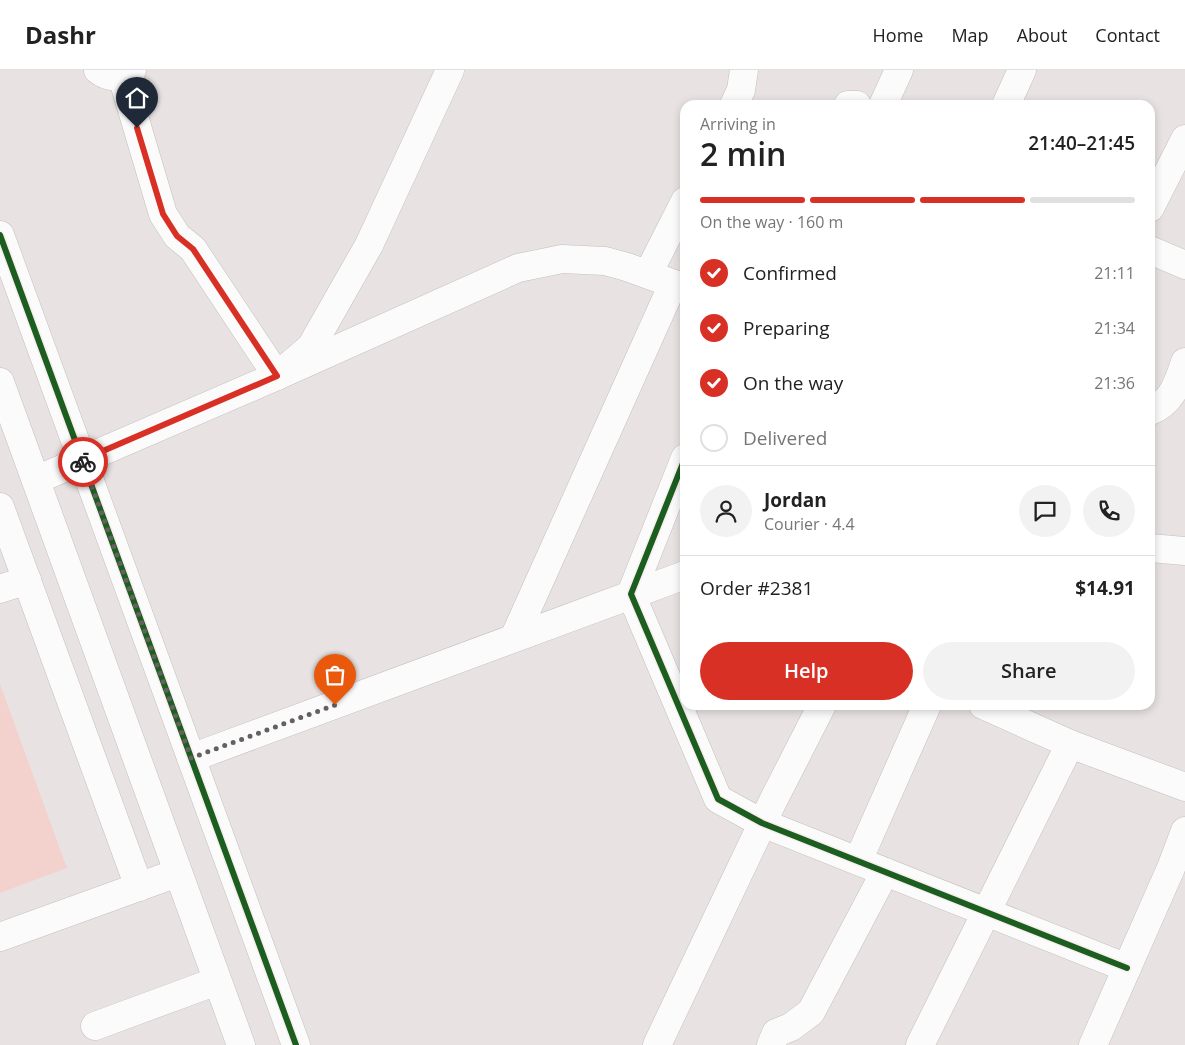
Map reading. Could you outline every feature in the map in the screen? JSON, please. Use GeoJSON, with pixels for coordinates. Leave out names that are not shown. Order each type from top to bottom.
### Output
{"type":"FeatureCollection","features":[{"type":"Feature","properties":{"kind":"street"},"geometry":{"type":"LineString","coordinates":[[277,376],[311,347],[369,245],[450,70]]}},
{"type":"Feature","properties":{"kind":"street"},"geometry":{"type":"LineString","coordinates":[[736,100],[741,90],[744,70]]}},
{"type":"Feature","properties":{"kind":"street"},"geometry":{"type":"LineString","coordinates":[[884,100],[899,70]]}},
{"type":"Feature","properties":{"kind":"street"},"geometry":{"type":"LineString","coordinates":[[1008,100],[1022,70]]}},
{"type":"Feature","properties":{"kind":"street"},"geometry":{"type":"LineString","coordinates":[[117,72],[163,214],[177,236],[193,249],[277,376]]}},
{"type":"Feature","properties":{"kind":"street"},"geometry":{"type":"LineString","coordinates":[[1155,198],[1185,139]]}},
{"type":"Feature","properties":{"kind":"street"},"geometry":{"type":"LineString","coordinates":[[648,274],[680,211]]}},
{"type":"Feature","properties":{"kind":"street"},"geometry":{"type":"LineString","coordinates":[[0,235],[296,1045]]}},
{"type":"Feature","properties":{"kind":"street"},"geometry":{"type":"LineString","coordinates":[[1155,252],[1185,265]]}},
{"type":"Feature","properties":{"kind":"street"},"geometry":{"type":"LineString","coordinates":[[36,480],[277,376],[498,276],[540,262],[562,259],[606,261],[679,286],[514,638]]}},
{"type":"Feature","properties":{"kind":"street"},"geometry":{"type":"LineString","coordinates":[[1155,413],[1175,391],[1185,362]]}},
{"type":"Feature","properties":{"kind":"street"},"geometry":{"type":"LineString","coordinates":[[0,382],[241,1045]]}},
{"type":"Feature","properties":{"kind":"street"},"geometry":{"type":"LineString","coordinates":[[680,471],[631,594],[680,709]]}},
{"type":"Feature","properties":{"kind":"street"},"geometry":{"type":"LineString","coordinates":[[0,507],[139,887]]}},
{"type":"Feature","properties":{"kind":"street"},"geometry":{"type":"LineString","coordinates":[[1155,548],[1185,550]]}},
{"type":"Feature","properties":{"kind":"street"},"geometry":{"type":"LineString","coordinates":[[191,758],[680,577]]}},
{"type":"Feature","properties":{"kind":"street"},"geometry":{"type":"LineString","coordinates":[[0,589],[26,580]]}},
{"type":"Feature","properties":{"kind":"street"},"geometry":{"type":"LineString","coordinates":[[680,710],[718,799],[762,823],[1127,968]]}},
{"type":"Feature","properties":{"kind":"street"},"geometry":{"type":"LineString","coordinates":[[657,1045],[762,823],[819,710]]}},
{"type":"Feature","properties":{"kind":"street"},"geometry":{"type":"LineString","coordinates":[[858,861],[925,710]]}},
{"type":"Feature","properties":{"kind":"street"},"geometry":{"type":"LineString","coordinates":[[994,710],[1070,744],[1185,788]]}},
{"type":"Feature","properties":{"kind":"street"},"geometry":{"type":"LineString","coordinates":[[920,1045],[1070,744]]}},
{"type":"Feature","properties":{"kind":"street"},"geometry":{"type":"LineString","coordinates":[[1093,1045],[1127,968],[1178,871],[1185,831]]}},
{"type":"Feature","properties":{"kind":"street"},"geometry":{"type":"LineString","coordinates":[[772,1045],[776,1033],[791,1027],[811,1012],[885,872]]}},
{"type":"Feature","properties":{"kind":"street"},"geometry":{"type":"LineString","coordinates":[[0,937],[178,873]]}},
{"type":"Feature","properties":{"kind":"street"},"geometry":{"type":"LineString","coordinates":[[95,1026],[217,981]]}},
{"type":"Feature","properties":{"kind":"shaded area"},"geometry":{"type":"Polygon","coordinates":[[[0,684],[67,868],[0,893],[0,684]]]}},
{"type":"Feature","properties":{"kind":"cycle path"},"geometry":{"type":"LineString","coordinates":[[0,235],[296,1045]]}},
{"type":"Feature","properties":{"kind":"cycle path"},"geometry":{"type":"LineString","coordinates":[[680,471],[631,594],[680,709]]}},
{"type":"Feature","properties":{"kind":"cycle path"},"geometry":{"type":"LineString","coordinates":[[680,710],[718,799],[762,823],[1127,968]]}},
{"type":"Feature","properties":{"kind":"way so far"},"geometry":{"type":"LineString","coordinates":[[83,462],[191,758],[335,705]]}},
{"type":"Feature","properties":{"kind":"route"},"geometry":{"type":"LineString","coordinates":[[83,462],[82,460],[277,376],[193,249],[177,236],[163,214],[137,128]]}}]}
